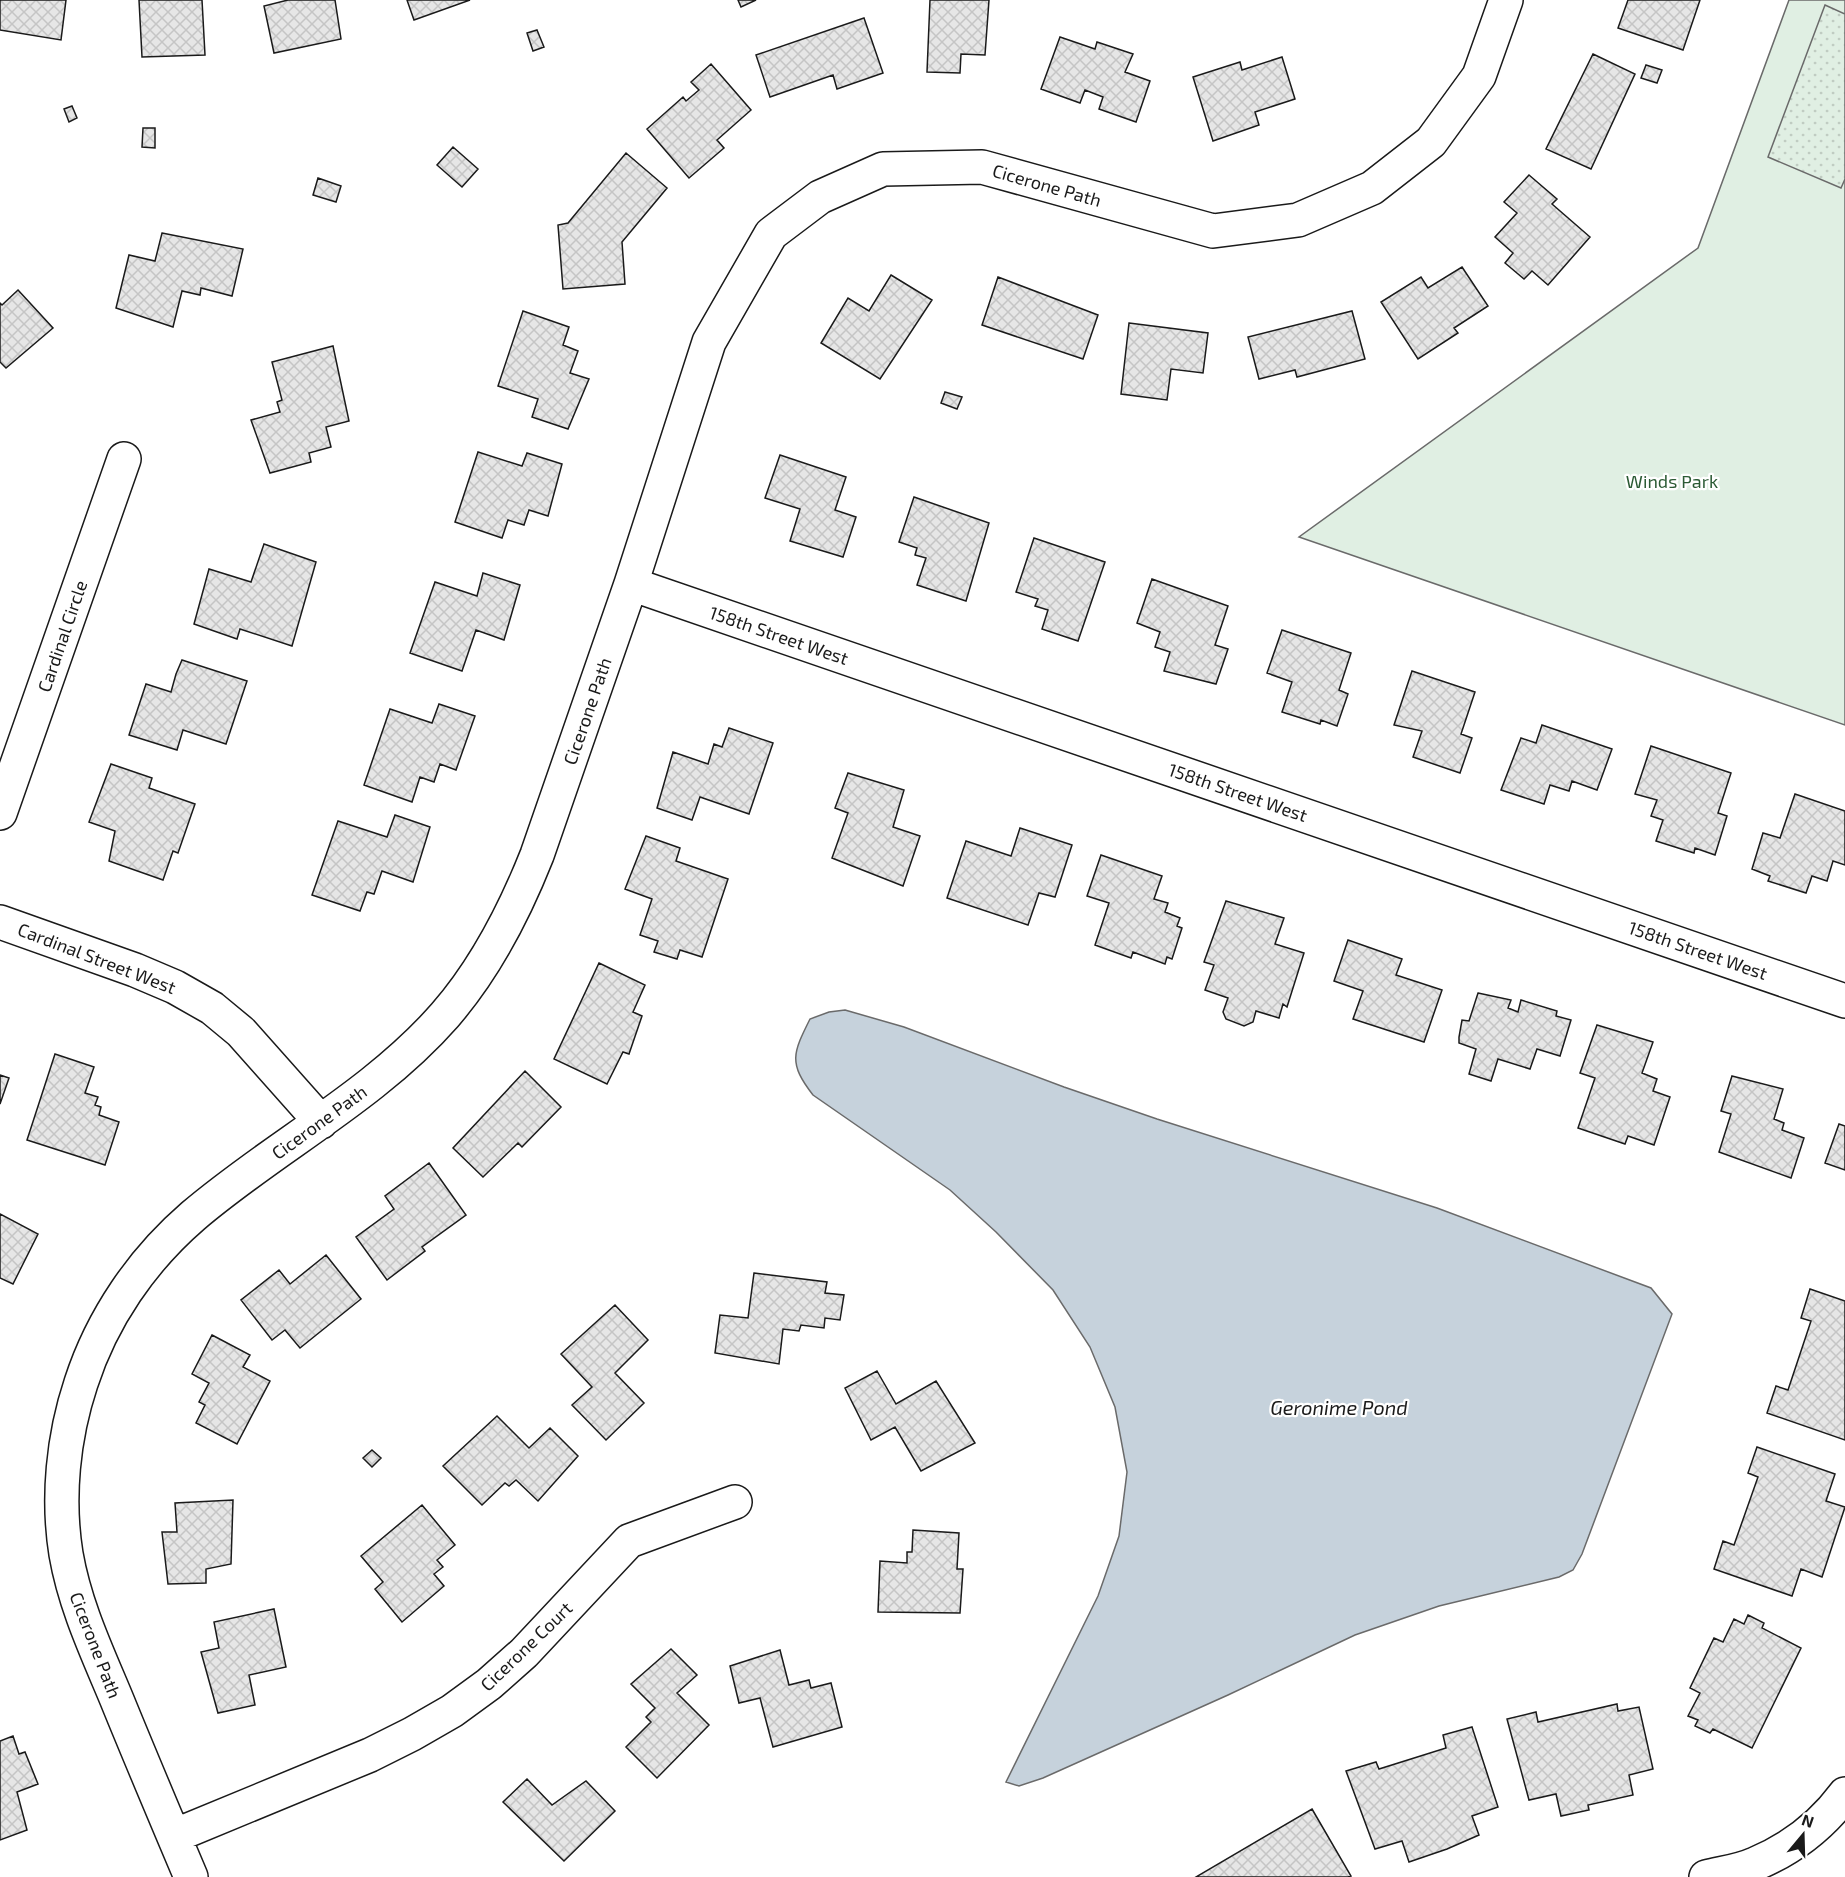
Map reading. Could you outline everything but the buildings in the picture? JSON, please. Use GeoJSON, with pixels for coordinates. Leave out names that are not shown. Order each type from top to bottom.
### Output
{"type":"FeatureCollection","features":[{"type":"Feature","properties":{"kind":"street","name":"Cicerone Path"},"geometry":{"type":"LineString","coordinates":[[191,1877],[81,1616],[66,1553],[62,1489],[69,1426],[86,1368],[99,1338],[128,1288],[169,1239],[200,1211],[363,1091],[444,1016],[488,956],[518,901],[537,855],[632,584],[709,342],[771,234],[820,197],[883,169],[982,166],[1213,231],[1298,220],[1372,188],[1431,142],[1479,76],[1506,0]]}},
{"type":"Feature","properties":{"kind":"street","name":"Cardinal Circle"},"geometry":{"type":"LineString","coordinates":[[0,813],[124,459]]}},
{"type":"Feature","properties":{"kind":"street","name":"158th Street West"},"geometry":{"type":"LineString","coordinates":[[632,584],[1845,1001]]}},
{"type":"Feature","properties":{"kind":"street","name":"Cardinal Street West"},"geometry":{"type":"LineString","coordinates":[[0,922],[135,970],[175,987],[212,1008],[241,1032],[321,1122]]}},
{"type":"Feature","properties":{"kind":"street","name":"Cicerone Court"},"geometry":{"type":"LineString","coordinates":[[174,1836],[370,1755],[452,1711],[489,1684],[524,1653],[629,1541],[735,1502]]}},
{"type":"Feature","properties":{"kind":"street"},"geometry":{"type":"LineString","coordinates":[[1706,1877],[1754,1865],[1799,1840],[1819,1824],[1845,1794]]}},
{"type":"Feature","properties":{"kind":"green space","name":"Winds Park"},"geometry":{"type":"Polygon","coordinates":[[[1789,0],[1845,0],[1845,725],[1299,537],[1698,248],[1789,0]]]}},
{"type":"Feature","properties":{"kind":"green space"},"geometry":{"type":"Polygon","coordinates":[[[1825,5],[1845,14],[1845,179],[1841,188],[1768,157],[1825,5]]]}},
{"type":"Feature","properties":{"kind":"water","name":"Geronime Pond"},"geometry":{"type":"Polygon","coordinates":[[[845,1010],[904,1027],[1157,1119],[1437,1208],[1651,1288],[1672,1314],[1582,1554],[1573,1570],[1559,1577],[1439,1606],[1355,1635],[1043,1778],[1019,1786],[1006,1782],[1098,1596],[1119,1536],[1127,1472],[1115,1407],[1090,1347],[1053,1290],[996,1232],[950,1190],[813,1095],[805,1084],[796,1058],[800,1041],[810,1019],[829,1012],[845,1010]]]}}]}
